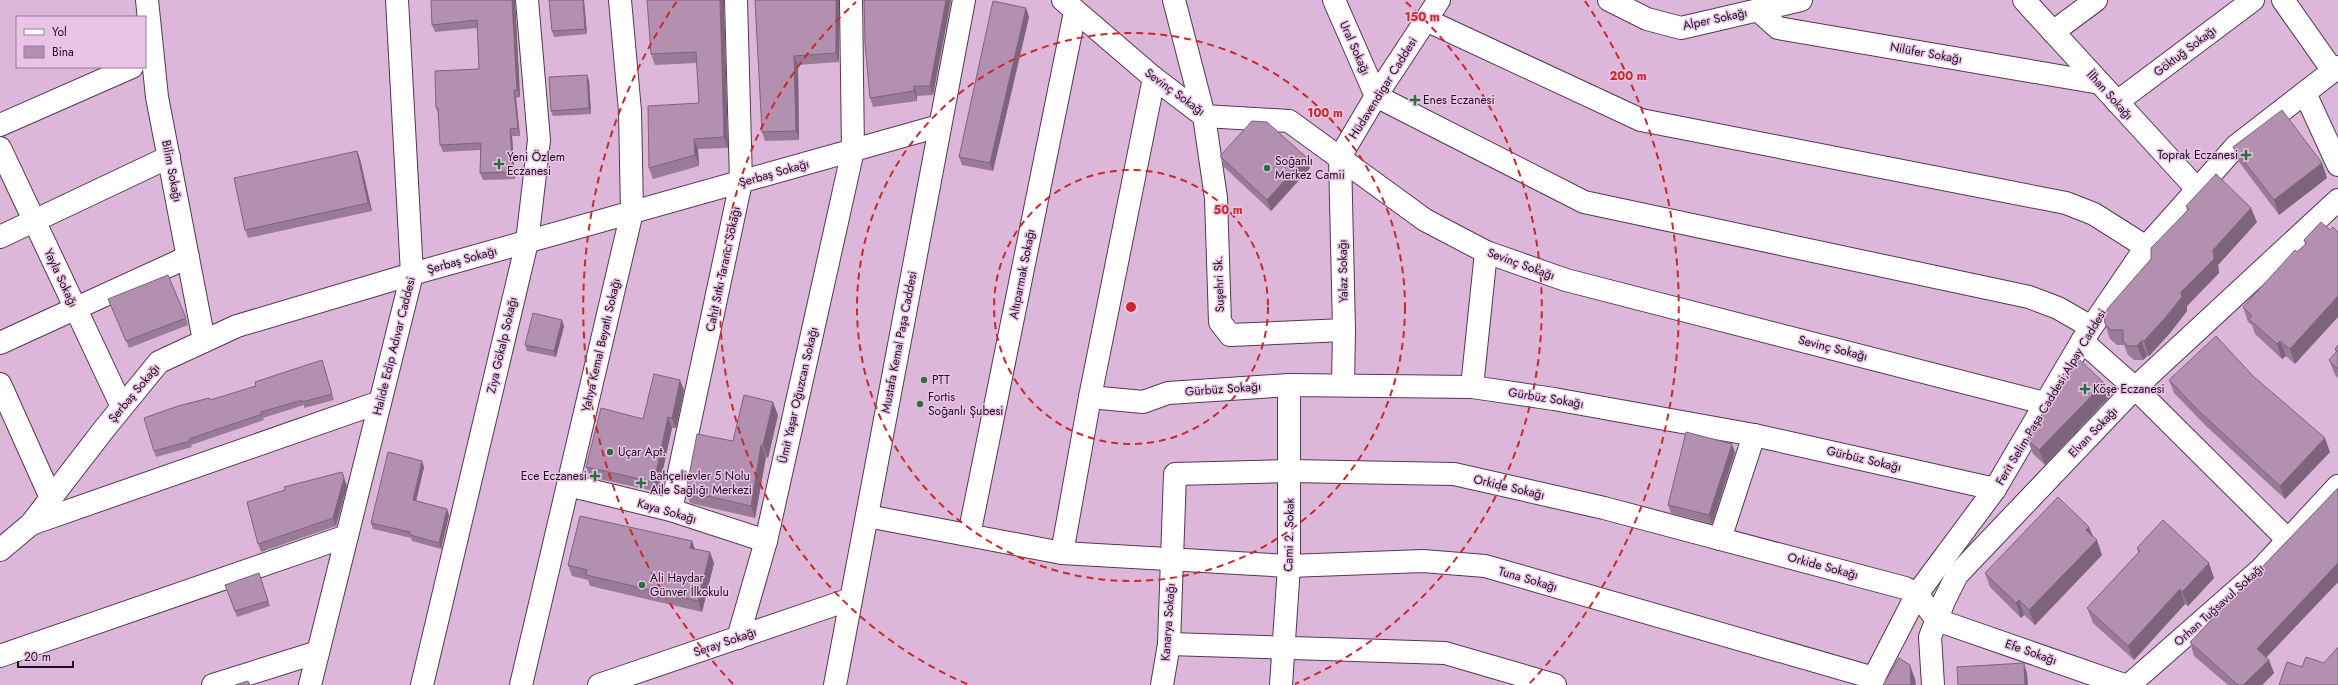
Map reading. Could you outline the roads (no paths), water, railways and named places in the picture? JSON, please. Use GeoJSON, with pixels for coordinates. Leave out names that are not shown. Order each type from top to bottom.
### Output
{"type":"FeatureCollection","features":[{"type":"Feature","properties":{"kind":"street","name":"Bilim Sokağı"},"geometry":{"type":"LineString","coordinates":[[147,0],[149,60],[204,341]]}},
{"type":"Feature","properties":{"kind":"street","name":"Halide Edip Adıvar Caddesi"},"geometry":{"type":"LineString","coordinates":[[310,685],[412,274],[397,0]]}},
{"type":"Feature","properties":{"kind":"street","name":"Ziya Gökalp Sokağı"},"geometry":{"type":"LineString","coordinates":[[422,685],[527,242],[539,140],[527,0]]}},
{"type":"Feature","properties":{"kind":"street","name":"Yahya Kemal Beyatlı Sokağı"},"geometry":{"type":"LineString","coordinates":[[522,685],[632,212],[630,111],[620,0]]}},
{"type":"Feature","properties":{"kind":"street","name":"Cahit Sıtkı Tarancı Sokağı"},"geometry":{"type":"LineString","coordinates":[[671,510],[741,182],[736,0]]}},
{"type":"Feature","properties":{"kind":"street","name":"Ümit Yaşar Oğuzcan Sokağı"},"geometry":{"type":"LineString","coordinates":[[738,638],[766,541],[853,150],[851,0]]}},
{"type":"Feature","properties":{"kind":"street","name":"Mustafa Kemal Paşa Caddesi"},"geometry":{"type":"LineString","coordinates":[[839,684],[851,599],[939,126],[964,0]]}},
{"type":"Feature","properties":{"kind":"street"},"geometry":{"type":"LineString","coordinates":[[1174,0],[1204,116]]}},
{"type":"Feature","properties":{"kind":"street","name":"Ural Sokağı"},"geometry":{"type":"LineString","coordinates":[[1334,0],[1376,96]]}},
{"type":"Feature","properties":{"kind":"street","name":"Alper Sokağı"},"geometry":{"type":"LineString","coordinates":[[1609,0],[1647,19],[1680,28],[1801,0]]}},
{"type":"Feature","properties":{"kind":"street","name":"İlhan Sokağı"},"geometry":{"type":"LineString","coordinates":[[2024,0],[2197,190]]}},
{"type":"Feature","properties":{"kind":"street"},"geometry":{"type":"LineString","coordinates":[[2053,32],[2096,0]]}},
{"type":"Feature","properties":{"kind":"street","name":"Göktuğ Sokağı"},"geometry":{"type":"LineString","coordinates":[[2117,102],[2253,0]]}},
{"type":"Feature","properties":{"kind":"street"},"geometry":{"type":"LineString","coordinates":[[2283,0],[2336,69]]}},
{"type":"Feature","properties":{"kind":"street","name":"Sevinç Sokağı"},"geometry":{"type":"LineString","coordinates":[[1069,6],[1154,78],[1204,116],[1289,121],[1425,220],[1486,252],[1566,280],[2044,402]]}},
{"type":"Feature","properties":{"kind":"street","name":"Altıparmak Sokağı"},"geometry":{"type":"LineString","coordinates":[[969,535],[1069,6]]}},
{"type":"Feature","properties":{"kind":"street"},"geometry":{"type":"LineString","coordinates":[[1431,8],[1641,120],[2066,203],[2094,214],[2146,247]]}},
{"type":"Feature","properties":{"kind":"street","name":"Hüdavendigar Caddesi"},"geometry":{"type":"LineString","coordinates":[[1340,158],[1376,96],[1431,8]]}},
{"type":"Feature","properties":{"kind":"street","name":"Nilüfer Sokağı"},"geometry":{"type":"LineString","coordinates":[[1758,10],[1778,28],[2100,83]]}},
{"type":"Feature","properties":{"kind":"street"},"geometry":{"type":"LineString","coordinates":[[0,125],[130,68]]}},
{"type":"Feature","properties":{"kind":"street","name":"Ferit Selim Paşa Caddesi;Alpay Caddesi"},"geometry":{"type":"LineString","coordinates":[[1872,681],[1917,594],[1995,489],[2044,402],[2087,334],[2146,247],[2236,146],[2336,69]]}},
{"type":"Feature","properties":{"kind":"street"},"geometry":{"type":"LineString","coordinates":[[1062,553],[1090,397],[1154,78]]}},
{"type":"Feature","properties":{"kind":"street"},"geometry":{"type":"LineString","coordinates":[[2305,93],[2338,165]]}},
{"type":"Feature","properties":{"kind":"street"},"geometry":{"type":"LineString","coordinates":[[1376,96],[1584,202],[2029,297],[2058,308],[2087,334],[2135,388],[2288,540]]}},
{"type":"Feature","properties":{"kind":"street","name":"Suşehri Sk."},"geometry":{"type":"LineString","coordinates":[[1204,116],[1216,198],[1220,322],[1230,335],[1344,330]]}},
{"type":"Feature","properties":{"kind":"street","name":"Şerbaş Sokağı"},"geometry":{"type":"LineString","coordinates":[[0,550],[31,524],[159,362],[237,326],[412,274],[939,126]]}},
{"type":"Feature","properties":{"kind":"street","name":"Yayla Sokağı"},"geometry":{"type":"LineString","coordinates":[[0,148],[122,407]]}},
{"type":"Feature","properties":{"kind":"street"},"geometry":{"type":"LineString","coordinates":[[0,237],[169,157]]}},
{"type":"Feature","properties":{"kind":"street","name":"Yalaz Sokağı"},"geometry":{"type":"LineString","coordinates":[[1340,158],[1344,330],[1343,385]]}},
{"type":"Feature","properties":{"kind":"street","name":"Elvan Sokağı"},"geometry":{"type":"LineString","coordinates":[[1933,685],[1930,637],[1957,576],[2135,388],[2338,200]]}},
{"type":"Feature","properties":{"kind":"street"},"geometry":{"type":"LineString","coordinates":[[1472,387],[1486,252]]}},
{"type":"Feature","properties":{"kind":"street"},"geometry":{"type":"LineString","coordinates":[[0,343],[188,257]]}},
{"type":"Feature","properties":{"kind":"street"},"geometry":{"type":"LineString","coordinates":[[0,384],[51,498]]}},
{"type":"Feature","properties":{"kind":"street","name":"Gürbüz Sokağı"},"geometry":{"type":"LineString","coordinates":[[1090,397],[1143,402],[1168,393],[1289,385],[1472,387],[1554,399],[1754,434],[1995,489]]}},
{"type":"Feature","properties":{"kind":"street","name":"Cami 2. Sokak"},"geometry":{"type":"LineString","coordinates":[[1281,685],[1289,566],[1289,385]]}},
{"type":"Feature","properties":{"kind":"street"},"geometry":{"type":"LineString","coordinates":[[31,524],[380,402]]}},
{"type":"Feature","properties":{"kind":"street"},"geometry":{"type":"LineString","coordinates":[[1720,539],[1754,434]]}},
{"type":"Feature","properties":{"kind":"street","name":"Orkide Sokağı"},"geometry":{"type":"LineString","coordinates":[[1171,560],[1175,474],[1290,471],[1454,474],[1604,508],[1905,588],[1917,594]]}},
{"type":"Feature","properties":{"kind":"street","name":"Kaya Sokağı"},"geometry":{"type":"LineString","coordinates":[[568,485],[671,510],[766,541]]}},
{"type":"Feature","properties":{"kind":"street","name":"Orhan Tuğsavul Sokağı"},"geometry":{"type":"LineString","coordinates":[[2129,685],[2261,569],[2338,486]]}},
{"type":"Feature","properties":{"kind":"street","name":"Tuna Sokağı"},"geometry":{"type":"LineString","coordinates":[[867,516],[1062,553],[1289,566],[1423,561],[1485,566],[1872,681]]}},
{"type":"Feature","properties":{"kind":"street"},"geometry":{"type":"LineString","coordinates":[[0,656],[347,536]]}},
{"type":"Feature","properties":{"kind":"street","name":"Kanarya Sokağı"},"geometry":{"type":"LineString","coordinates":[[1162,685],[1168,644],[1171,560]]}},
{"type":"Feature","properties":{"kind":"street"},"geometry":{"type":"LineString","coordinates":[[1917,594],[1937,620]]}},
{"type":"Feature","properties":{"kind":"street","name":"Seray Sokağı"},"geometry":{"type":"LineString","coordinates":[[599,685],[851,599]]}},
{"type":"Feature","properties":{"kind":"street","name":"Efe Sokağı"},"geometry":{"type":"LineString","coordinates":[[1937,620],[2124,685]]}},
{"type":"Feature","properties":{"kind":"street"},"geometry":{"type":"LineString","coordinates":[[1168,644],[1445,653],[1555,685]]}},
{"type":"Feature","properties":{"kind":"street"},"geometry":{"type":"LineString","coordinates":[[213,685],[318,652]]}},
{"type":"Feature","properties":{"kind":"place","name":"Enes Eczanesi"},"geometry":{"type":"Point","coordinates":[1415,100]}},
{"type":"Feature","properties":{"kind":"place","name":"Toprak Eczanesi"},"geometry":{"type":"Point","coordinates":[2246,155]}},
{"type":"Feature","properties":{"kind":"place","name":"Yeni Özlem Eczanesi"},"geometry":{"type":"Point","coordinates":[499,164]}},
{"type":"Feature","properties":{"kind":"place","name":"Soğanlı Merkez Camii"},"geometry":{"type":"Point","coordinates":[1267,168]}},
{"type":"Feature","properties":{"kind":"place","name":"PTT"},"geometry":{"type":"Point","coordinates":[924,380]}},
{"type":"Feature","properties":{"kind":"place","name":"Köşe Eczanesi"},"geometry":{"type":"Point","coordinates":[2085,389]}},
{"type":"Feature","properties":{"kind":"place","name":"Fortis Soğanlı Şubesi"},"geometry":{"type":"Point","coordinates":[920,404]}},
{"type":"Feature","properties":{"kind":"place","name":"Uçar Apt."},"geometry":{"type":"Point","coordinates":[610,452]}},
{"type":"Feature","properties":{"kind":"place","name":"Ece Eczanesi"},"geometry":{"type":"Point","coordinates":[595,476]}},
{"type":"Feature","properties":{"kind":"place","name":"Bahçelievler 5 Nolu Aile Sağlığı Merkezi"},"geometry":{"type":"Point","coordinates":[641,483]}},
{"type":"Feature","properties":{"kind":"place","name":"Ali Haydar Günver İlkokulu"},"geometry":{"type":"Point","coordinates":[642,585]}}]}
